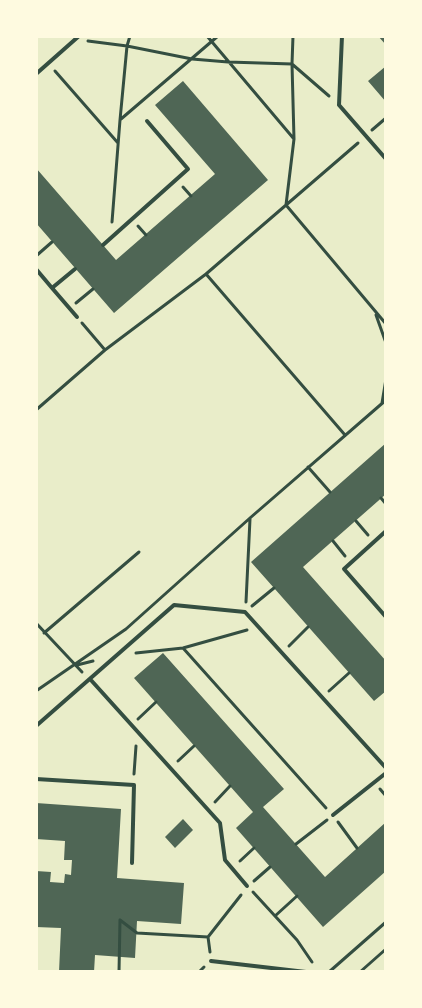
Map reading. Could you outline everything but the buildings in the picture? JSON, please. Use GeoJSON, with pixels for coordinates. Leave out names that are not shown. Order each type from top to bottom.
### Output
{"type":"FeatureCollection","features":[{"type":"Feature","properties":{"kind":"lane"},"geometry":{"type":"LineString","coordinates":[[342,36],[339,104],[386,159]]}},
{"type":"Feature","properties":{"kind":"lane"},"geometry":{"type":"LineString","coordinates":[[36,74],[77,38]]}},
{"type":"Feature","properties":{"kind":"lane"},"geometry":{"type":"LineString","coordinates":[[102,245],[188,169],[147,121]]}},
{"type":"Feature","properties":{"kind":"lane"},"geometry":{"type":"LineString","coordinates":[[36,269],[77,317]]}},
{"type":"Feature","properties":{"kind":"lane"},"geometry":{"type":"LineString","coordinates":[[52,288],[75,269]]}},
{"type":"Feature","properties":{"kind":"lane"},"geometry":{"type":"LineString","coordinates":[[386,531],[344,569],[386,617]]}},
{"type":"Feature","properties":{"kind":"lane"},"geometry":{"type":"LineString","coordinates":[[36,726],[174,605],[245,612],[386,768]]}},
{"type":"Feature","properties":{"kind":"lane"},"geometry":{"type":"LineString","coordinates":[[90,679],[220,823],[225,860],[248,886]]}},
{"type":"Feature","properties":{"kind":"lane"},"geometry":{"type":"LineString","coordinates":[[333,815],[386,773]]}},
{"type":"Feature","properties":{"kind":"lane"},"geometry":{"type":"LineString","coordinates":[[36,779],[134,785],[132,864]]}},
{"type":"Feature","properties":{"kind":"lane"},"geometry":{"type":"LineString","coordinates":[[211,961],[306,972]]}},
{"type":"Feature","properties":{"kind":"path"},"geometry":{"type":"LineString","coordinates":[[111,237],[120,120],[127,46],[130,36]]}},
{"type":"Feature","properties":{"kind":"path"},"geometry":{"type":"LineString","coordinates":[[207,36],[294,139]]}},
{"type":"Feature","properties":{"kind":"path"},"geometry":{"type":"LineString","coordinates":[[120,120],[218,36]]}},
{"type":"Feature","properties":{"kind":"path"},"geometry":{"type":"LineString","coordinates":[[293,36],[294,139],[286,205],[386,324]]}},
{"type":"Feature","properties":{"kind":"path"},"geometry":{"type":"LineString","coordinates":[[77,38],[192,59],[292,64],[339,104]]}},
{"type":"Feature","properties":{"kind":"path"},"geometry":{"type":"LineString","coordinates":[[48,63],[119,143]]}},
{"type":"Feature","properties":{"kind":"path"},"geometry":{"type":"LineString","coordinates":[[367,136],[386,118]]}},
{"type":"Feature","properties":{"kind":"path"},"geometry":{"type":"LineString","coordinates":[[36,410],[105,350],[206,274],[358,143]]}},
{"type":"Feature","properties":{"kind":"path"},"geometry":{"type":"LineString","coordinates":[[36,256],[52,242]]}},
{"type":"Feature","properties":{"kind":"path"},"geometry":{"type":"LineString","coordinates":[[206,274],[345,435]]}},
{"type":"Feature","properties":{"kind":"path"},"geometry":{"type":"LineString","coordinates":[[70,309],[93,289]]}},
{"type":"Feature","properties":{"kind":"path"},"geometry":{"type":"LineString","coordinates":[[375,312],[386,343]]}},
{"type":"Feature","properties":{"kind":"path"},"geometry":{"type":"LineString","coordinates":[[77,317],[105,350]]}},
{"type":"Feature","properties":{"kind":"path"},"geometry":{"type":"LineString","coordinates":[[382,403],[386,379]]}},
{"type":"Feature","properties":{"kind":"path"},"geometry":{"type":"LineString","coordinates":[[36,691],[126,629],[386,400]]}},
{"type":"Feature","properties":{"kind":"path"},"geometry":{"type":"LineString","coordinates":[[308,467],[330,492]]}},
{"type":"Feature","properties":{"kind":"path"},"geometry":{"type":"LineString","coordinates":[[381,498],[386,504]]}},
{"type":"Feature","properties":{"kind":"path"},"geometry":{"type":"LineString","coordinates":[[245,612],[250,518]]}},
{"type":"Feature","properties":{"kind":"path"},"geometry":{"type":"LineString","coordinates":[[356,520],[374,542]]}},
{"type":"Feature","properties":{"kind":"path"},"geometry":{"type":"LineString","coordinates":[[333,541],[350,563]]}},
{"type":"Feature","properties":{"kind":"path"},"geometry":{"type":"LineString","coordinates":[[44,633],[139,552]]}},
{"type":"Feature","properties":{"kind":"path"},"geometry":{"type":"LineString","coordinates":[[245,612],[274,588]]}},
{"type":"Feature","properties":{"kind":"path"},"geometry":{"type":"LineString","coordinates":[[36,623],[74,666]]}},
{"type":"Feature","properties":{"kind":"path"},"geometry":{"type":"LineString","coordinates":[[74,666],[117,655],[183,648],[260,627]]}},
{"type":"Feature","properties":{"kind":"path"},"geometry":{"type":"LineString","coordinates":[[282,652],[308,627]]}},
{"type":"Feature","properties":{"kind":"path"},"geometry":{"type":"LineString","coordinates":[[183,648],[333,815],[356,848]]}},
{"type":"Feature","properties":{"kind":"path"},"geometry":{"type":"LineString","coordinates":[[322,696],[349,673]]}},
{"type":"Feature","properties":{"kind":"path"},"geometry":{"type":"LineString","coordinates":[[131,725],[156,702]]}},
{"type":"Feature","properties":{"kind":"path"},"geometry":{"type":"LineString","coordinates":[[134,785],[136,730]]}},
{"type":"Feature","properties":{"kind":"path"},"geometry":{"type":"LineString","coordinates":[[170,768],[194,746]]}},
{"type":"Feature","properties":{"kind":"path"},"geometry":{"type":"LineString","coordinates":[[207,809],[230,786]]}},
{"type":"Feature","properties":{"kind":"path"},"geometry":{"type":"LineString","coordinates":[[296,844],[333,815]]}},
{"type":"Feature","properties":{"kind":"path"},"geometry":{"type":"LineString","coordinates":[[232,868],[254,848]]}},
{"type":"Feature","properties":{"kind":"path"},"geometry":{"type":"LineString","coordinates":[[211,961],[208,937],[248,886],[270,867]]}},
{"type":"Feature","properties":{"kind":"path"},"geometry":{"type":"LineString","coordinates":[[248,886],[297,940],[313,964]]}},
{"type":"Feature","properties":{"kind":"path"},"geometry":{"type":"LineString","coordinates":[[275,916],[297,896]]}},
{"type":"Feature","properties":{"kind":"path"},"geometry":{"type":"LineString","coordinates":[[119,972],[120,920],[137,933],[208,937]]}},
{"type":"Feature","properties":{"kind":"path"},"geometry":{"type":"LineString","coordinates":[[329,972],[386,922]]}},
{"type":"Feature","properties":{"kind":"path"},"geometry":{"type":"LineString","coordinates":[[360,972],[386,949]]}}]}
